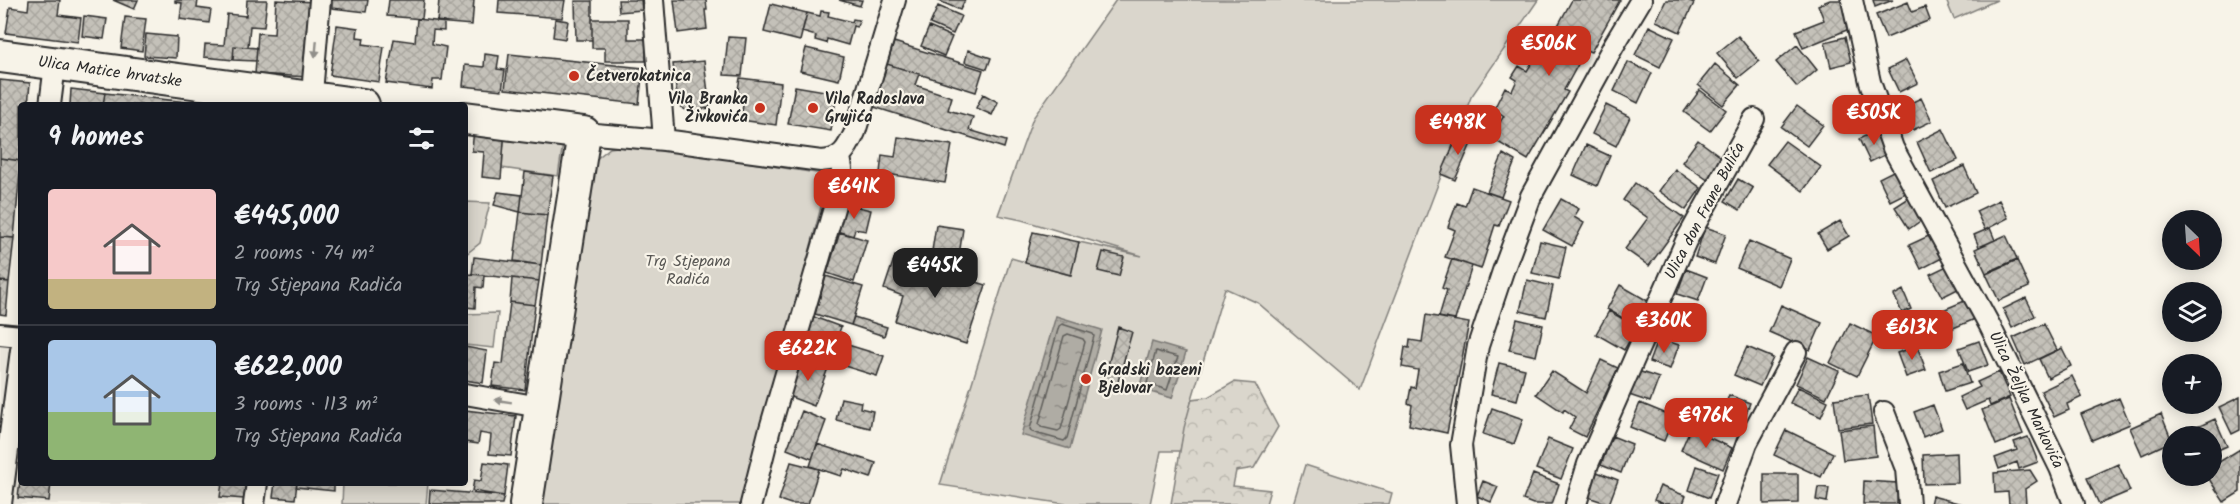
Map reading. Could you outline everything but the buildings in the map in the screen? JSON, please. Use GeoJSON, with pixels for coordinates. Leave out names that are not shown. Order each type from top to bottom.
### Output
{"type":"FeatureCollection","features":[{"type":"Feature","properties":{"kind":"main road","name":"Ulica Matice hrvatske"},"geometry":{"type":"LineString","coordinates":[[0,56],[312,102]]}},
{"type":"Feature","properties":{"kind":"main road"},"geometry":{"type":"LineString","coordinates":[[468,118],[584,133],[526,504]]}},
{"type":"Feature","properties":{"kind":"street"},"geometry":{"type":"LineString","coordinates":[[312,102],[320,0]]}},
{"type":"Feature","properties":{"kind":"street"},"geometry":{"type":"LineString","coordinates":[[653,0],[664,140]]}},
{"type":"Feature","properties":{"kind":"street"},"geometry":{"type":"LineString","coordinates":[[584,133],[664,140],[821,161],[840,157],[848,148],[855,132],[895,0]]}},
{"type":"Feature","properties":{"kind":"street"},"geometry":{"type":"LineString","coordinates":[[1467,504],[1461,445],[1478,346],[1503,271],[1532,196],[1641,0]]}},
{"type":"Feature","properties":{"kind":"street","name":"Ulica Željka Markovića"},"geometry":{"type":"LineString","coordinates":[[1852,0],[1870,82],[1893,148],[1990,326],[2060,468],[2074,504]]}},
{"type":"Feature","properties":{"kind":"street"},"geometry":{"type":"LineString","coordinates":[[50,102],[55,65]]}},
{"type":"Feature","properties":{"kind":"street","name":"Ulica don Frane Bulića"},"geometry":{"type":"LineString","coordinates":[[1576,504],[1588,464],[1686,241],[1754,119]]}},
{"type":"Feature","properties":{"kind":"street"},"geometry":{"type":"LineString","coordinates":[[751,504],[769,432],[841,184],[840,157]]}},
{"type":"Feature","properties":{"kind":"street"},"geometry":{"type":"LineString","coordinates":[[0,334],[18,336]]}},
{"type":"Feature","properties":{"kind":"street"},"geometry":{"type":"LineString","coordinates":[[1725,504],[1747,443],[1796,352]]}},
{"type":"Feature","properties":{"kind":"street"},"geometry":{"type":"LineString","coordinates":[[1,504],[18,373]]}},
{"type":"Feature","properties":{"kind":"street"},"geometry":{"type":"LineString","coordinates":[[468,395],[540,407]]}},
{"type":"Feature","properties":{"kind":"street"},"geometry":{"type":"LineString","coordinates":[[1884,412],[1906,469],[1909,504]]}},
{"type":"Feature","properties":{"kind":"street"},"geometry":{"type":"LineString","coordinates":[[254,504],[257,486]]}},
{"type":"Feature","properties":{"kind":"shaded area"},"geometry":{"type":"Polygon","coordinates":[[[0,334],[18,336],[18,486],[257,486],[254,504],[0,504],[0,334]]]}},
{"type":"Feature","properties":{"kind":"green space"},"geometry":{"type":"Polygon","coordinates":[[[1116,0],[1538,0],[1471,97],[1360,390],[1258,303],[1225,288],[1192,399],[1180,451],[1161,451],[1150,504],[1066,504],[940,485],[1011,258],[1070,275],[1079,242],[1142,256],[998,215],[1033,118],[1116,0]]]}},
{"type":"Feature","properties":{"kind":"green space"},"geometry":{"type":"Polygon","coordinates":[[[1946,0],[1997,0],[1954,19],[1946,0]]]}},
{"type":"Feature","properties":{"kind":"green space"},"geometry":{"type":"Polygon","coordinates":[[[505,129],[565,130],[558,176],[502,168],[505,129]]]}},
{"type":"Feature","properties":{"kind":"green space","name":"Trg Stjepana Radića"},"geometry":{"type":"Polygon","coordinates":[[[624,146],[708,156],[829,175],[745,504],[543,504],[549,436],[595,160],[610,148],[624,146]]]}},
{"type":"Feature","properties":{"kind":"green space"},"geometry":{"type":"Polygon","coordinates":[[[468,202],[490,203],[480,243],[468,253],[468,202]]]}},
{"type":"Feature","properties":{"kind":"green space"},"geometry":{"type":"Polygon","coordinates":[[[498,313],[494,348],[468,345],[468,314],[498,313]]]}},
{"type":"Feature","properties":{"kind":"green space"},"geometry":{"type":"Polygon","coordinates":[[[1234,382],[1255,384],[1278,427],[1254,468],[1236,471],[1233,486],[1270,490],[1266,504],[1171,504],[1184,428],[1192,399],[1208,397],[1234,382]]]}},
{"type":"Feature","properties":{"kind":"green space"},"geometry":{"type":"Polygon","coordinates":[[[1305,465],[1392,493],[1389,504],[1293,504],[1305,465]]]}},
{"type":"Feature","properties":{"kind":"green space"},"geometry":{"type":"Polygon","coordinates":[[[343,486],[428,486],[426,504],[342,504],[343,486]]]}},
{"type":"Feature","properties":{"kind":"water"},"geometry":{"type":"Polygon","coordinates":[[[1056,316],[1102,330],[1070,449],[1021,435],[1056,316]]]}},
{"type":"Feature","properties":{"kind":"water"},"geometry":{"type":"Polygon","coordinates":[[[1152,342],[1186,352],[1172,398],[1139,389],[1152,342]]]}},
{"type":"Feature","properties":{"kind":"place","name":"Četverokatnica"},"geometry":{"type":"Point","coordinates":[574,76]}},
{"type":"Feature","properties":{"kind":"place","name":"Vila Branka Živkovića"},"geometry":{"type":"Point","coordinates":[760,108]}},
{"type":"Feature","properties":{"kind":"place","name":"Vila Radoslava Grujića"},"geometry":{"type":"Point","coordinates":[813,108]}},
{"type":"Feature","properties":{"kind":"place","name":"Gradski bazeni Bjelovar"},"geometry":{"type":"Point","coordinates":[1086,379]}}]}
